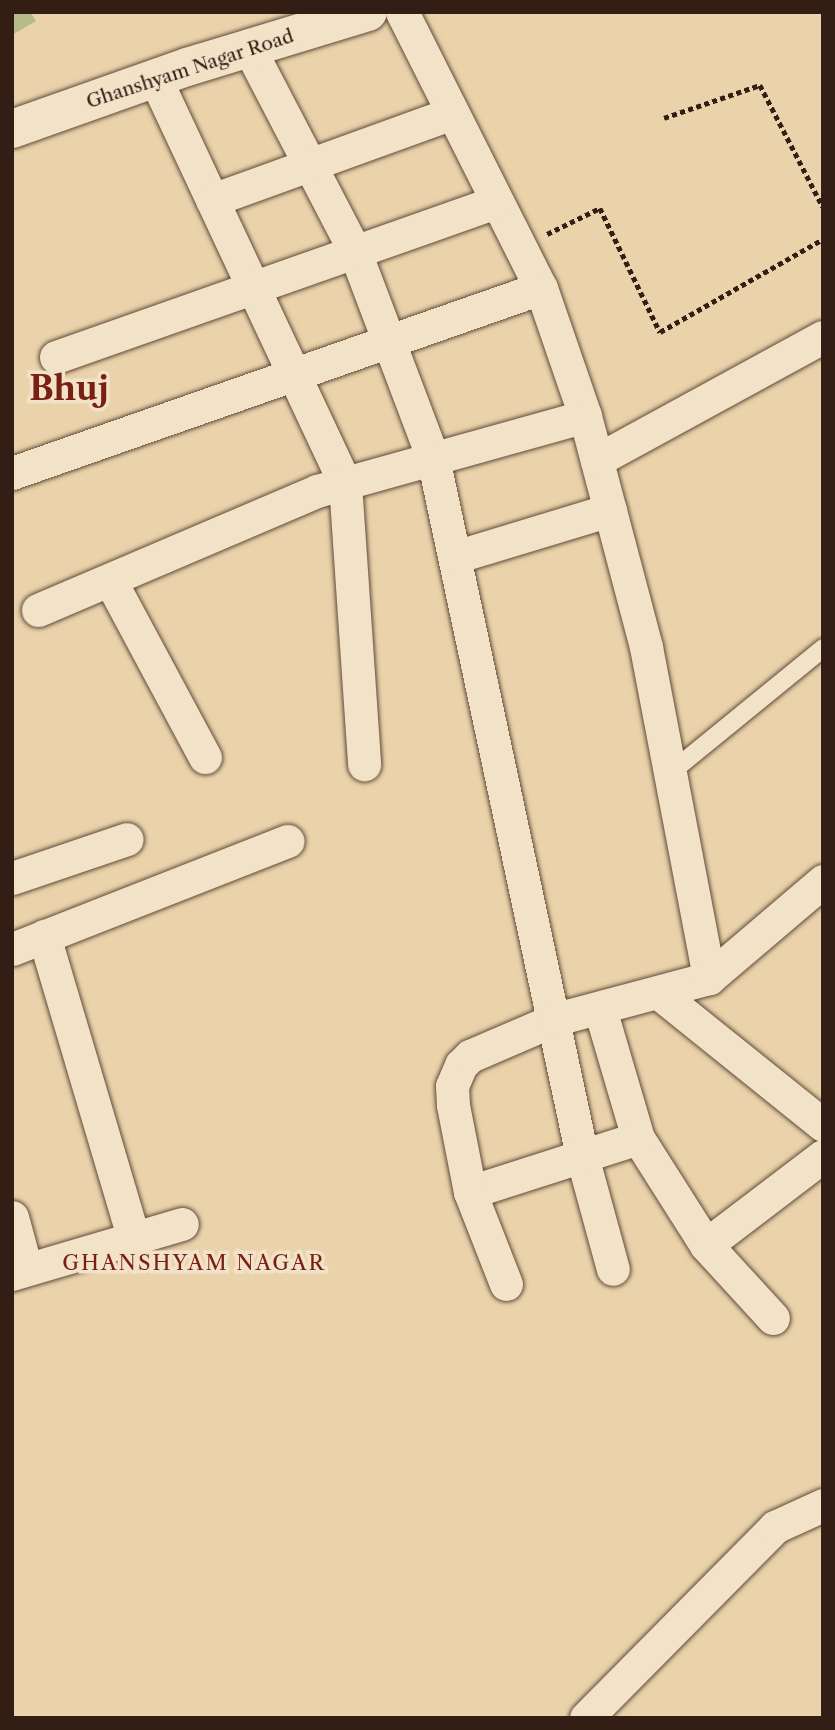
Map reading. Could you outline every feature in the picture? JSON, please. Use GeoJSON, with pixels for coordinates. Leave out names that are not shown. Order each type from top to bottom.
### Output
{"type":"FeatureCollection","features":[{"type":"Feature","properties":{"kind":"street","name":"Ghanshyam Nagar Road"},"geometry":{"type":"LineString","coordinates":[[12,129],[249,48],[368,12]]}},
{"type":"Feature","properties":{"kind":"street"},"geometry":{"type":"LineString","coordinates":[[402,12],[541,288],[585,416],[646,647],[709,978]]}},
{"type":"Feature","properties":{"kind":"street"},"geometry":{"type":"LineString","coordinates":[[249,48],[355,252],[392,341],[433,458],[556,1019],[582,1156],[613,1269]]}},
{"type":"Feature","properties":{"kind":"street"},"geometry":{"type":"LineString","coordinates":[[155,79],[345,483],[364,764]]}},
{"type":"Feature","properties":{"kind":"street"},"geometry":{"type":"LineString","coordinates":[[212,200],[452,113]]}},
{"type":"Feature","properties":{"kind":"street"},"geometry":{"type":"LineString","coordinates":[[56,357],[497,202]]}},
{"type":"Feature","properties":{"kind":"street"},"geometry":{"type":"LineString","coordinates":[[12,473],[541,288]]}},
{"type":"Feature","properties":{"kind":"street"},"geometry":{"type":"LineString","coordinates":[[597,460],[823,337]]}},
{"type":"Feature","properties":{"kind":"street"},"geometry":{"type":"LineString","coordinates":[[38,610],[345,483],[585,416]]}},
{"type":"Feature","properties":{"kind":"street"},"geometry":{"type":"LineString","coordinates":[[455,557],[610,510]]}},
{"type":"Feature","properties":{"kind":"street"},"geometry":{"type":"LineString","coordinates":[[110,580],[205,757]]}},
{"type":"Feature","properties":{"kind":"street"},"geometry":{"type":"LineString","coordinates":[[12,878],[127,839]]}},
{"type":"Feature","properties":{"kind":"street"},"geometry":{"type":"LineString","coordinates":[[12,949],[288,841]]}},
{"type":"Feature","properties":{"kind":"street"},"geometry":{"type":"LineString","coordinates":[[506,1284],[470,1192],[453,1105],[456,1074],[470,1056],[556,1019],[660,994],[709,978],[823,881]]}},
{"type":"Feature","properties":{"kind":"street"},"geometry":{"type":"LineString","coordinates":[[44,936],[133,1236]]}},
{"type":"Feature","properties":{"kind":"street"},"geometry":{"type":"LineString","coordinates":[[660,994],[823,1125]]}},
{"type":"Feature","properties":{"kind":"street"},"geometry":{"type":"LineString","coordinates":[[600,1009],[638,1138],[706,1245],[773,1318]]}},
{"type":"Feature","properties":{"kind":"street"},"geometry":{"type":"LineString","coordinates":[[470,1192],[638,1138]]}},
{"type":"Feature","properties":{"kind":"street"},"geometry":{"type":"LineString","coordinates":[[706,1245],[823,1156]]}},
{"type":"Feature","properties":{"kind":"street"},"geometry":{"type":"LineString","coordinates":[[12,1217],[19,1272],[133,1236],[182,1224]]}},
{"type":"Feature","properties":{"kind":"street"},"geometry":{"type":"LineString","coordinates":[[586,1718],[775,1527],[823,1504]]}},
{"type":"Feature","properties":{"kind":"lane"},"geometry":{"type":"LineString","coordinates":[[670,773],[823,648]]}},
{"type":"Feature","properties":{"kind":"path"},"geometry":{"type":"LineString","coordinates":[[664,118],[760,85],[823,207]]}},
{"type":"Feature","properties":{"kind":"path"},"geometry":{"type":"LineString","coordinates":[[520,247],[600,208],[660,332],[823,239]]}},
{"type":"Feature","properties":{"kind":"green space"},"geometry":{"type":"Polygon","coordinates":[[[12,12],[30,12],[36,21],[12,35],[12,12]]]}},
{"type":"Feature","properties":{"kind":"district","name":"Bhuj"},"geometry":{"type":"Point","coordinates":[69,389]}},
{"type":"Feature","properties":{"kind":"district","name":"GHANSHYAM NAGAR"},"geometry":{"type":"Point","coordinates":[194,1263]}}]}
